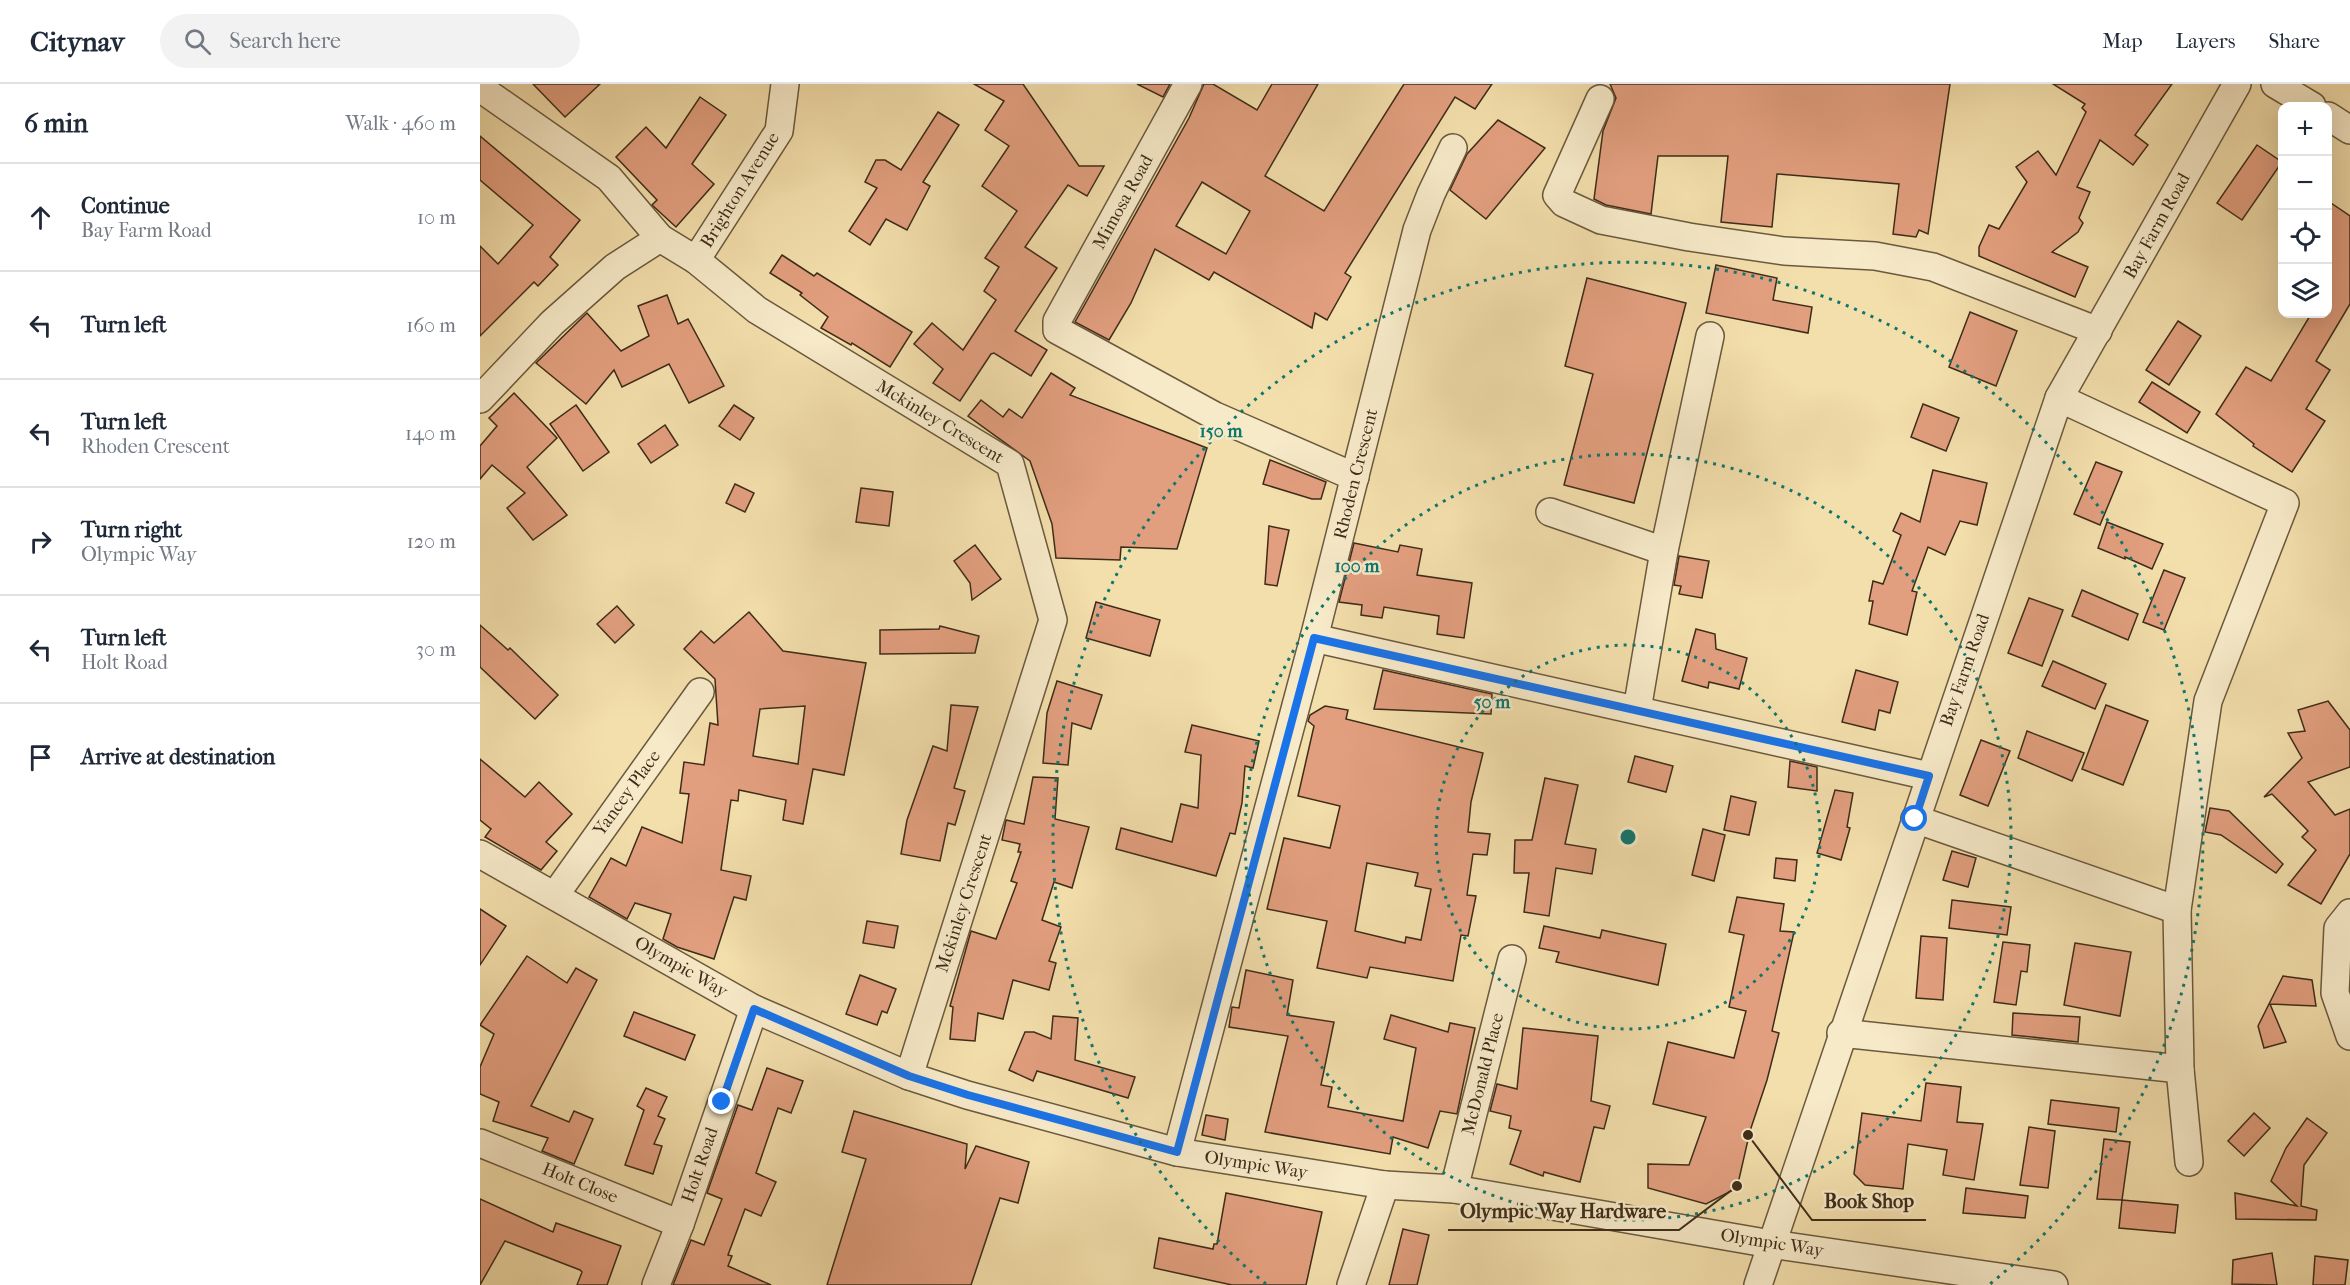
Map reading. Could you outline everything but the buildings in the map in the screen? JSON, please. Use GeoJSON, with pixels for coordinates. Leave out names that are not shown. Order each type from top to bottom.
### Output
{"type":"FeatureCollection","features":[{"type":"Feature","properties":{"kind":"street","name":"Brighton Avenue"},"geometry":{"type":"LineString","coordinates":[[696,260],[779,131],[785,84]]}},
{"type":"Feature","properties":{"kind":"street","name":"Mimosa Road"},"geometry":{"type":"LineString","coordinates":[[1188,84],[1055,326],[1059,333],[1215,416],[1355,477]]}},
{"type":"Feature","properties":{"kind":"street","name":"Bay Farm Road"},"geometry":{"type":"LineString","coordinates":[[1758,1285],[1841,1033],[2059,398],[2237,84]]}},
{"type":"Feature","properties":{"kind":"street"},"geometry":{"type":"LineString","coordinates":[[2275,84],[2305,102]]}},
{"type":"Feature","properties":{"kind":"street","name":"Mckinley Crescent"},"geometry":{"type":"LineString","coordinates":[[480,88],[609,178],[660,238],[696,260],[757,310],[1010,464],[1053,620],[909,1076]]}},
{"type":"Feature","properties":{"kind":"street"},"geometry":{"type":"LineString","coordinates":[[1600,99],[1557,195],[1564,204],[1601,220],[1689,237],[1784,250],[1875,256],[1933,267],[2098,331]]}},
{"type":"Feature","properties":{"kind":"street"},"geometry":{"type":"LineString","coordinates":[[2332,119],[2350,130]]}},
{"type":"Feature","properties":{"kind":"street","name":"Rhoden Crescent"},"geometry":{"type":"LineString","coordinates":[[1177,1152],[1314,638],[1417,230],[1453,148]]}},
{"type":"Feature","properties":{"kind":"street"},"geometry":{"type":"LineString","coordinates":[[480,399],[552,323],[615,267],[660,238]]}},
{"type":"Feature","properties":{"kind":"street"},"geometry":{"type":"LineString","coordinates":[[1637,710],[1664,551],[1710,336]]}},
{"type":"Feature","properties":{"kind":"street"},"geometry":{"type":"LineString","coordinates":[[2059,398],[2285,504],[2208,702],[2177,910],[2180,1069],[2189,1162]]}},
{"type":"Feature","properties":{"kind":"street"},"geometry":{"type":"LineString","coordinates":[[1550,512],[1664,551]]}},
{"type":"Feature","properties":{"kind":"street"},"geometry":{"type":"LineString","coordinates":[[1314,638],[1929,776]]}},
{"type":"Feature","properties":{"kind":"street","name":"Yancey Place"},"geometry":{"type":"LineString","coordinates":[[555,895],[700,692]]}},
{"type":"Feature","properties":{"kind":"street"},"geometry":{"type":"LineString","coordinates":[[1915,819],[2177,910]]}},
{"type":"Feature","properties":{"kind":"street","name":"Olympic Way"},"geometry":{"type":"LineString","coordinates":[[480,854],[754,1009],[909,1076],[968,1095],[1177,1152],[1384,1185],[1454,1189],[1771,1244],[2054,1285]]}},
{"type":"Feature","properties":{"kind":"street"},"geometry":{"type":"LineString","coordinates":[[2350,913],[2338,928],[2335,993],[2350,1036]]}},
{"type":"Feature","properties":{"kind":"street","name":"McDonald Place"},"geometry":{"type":"LineString","coordinates":[[1454,1189],[1512,959]]}},
{"type":"Feature","properties":{"kind":"street","name":"Holt Road"},"geometry":{"type":"LineString","coordinates":[[656,1285],[680,1224],[754,1009]]}},
{"type":"Feature","properties":{"kind":"street"},"geometry":{"type":"LineString","coordinates":[[1841,1033],[2180,1069]]}},
{"type":"Feature","properties":{"kind":"street","name":"Holt Close"},"geometry":{"type":"LineString","coordinates":[[480,1143],[680,1224]]}},
{"type":"Feature","properties":{"kind":"street"},"geometry":{"type":"LineString","coordinates":[[1351,1285],[1384,1185]]}},
{"type":"Feature","properties":{"kind":"place","name":"Book Shop"},"geometry":{"type":"Point","coordinates":[1748,1135]}},
{"type":"Feature","properties":{"kind":"place","name":"Olympic Way Hardware"},"geometry":{"type":"Point","coordinates":[1737,1186]}},
{"type":"Feature","properties":{"kind":"route"},"geometry":{"type":"LineString","coordinates":[[722,1102],[754,1009],[909,1076],[968,1095],[1177,1152],[1314,638],[1929,776],[1915,819]]}}]}
